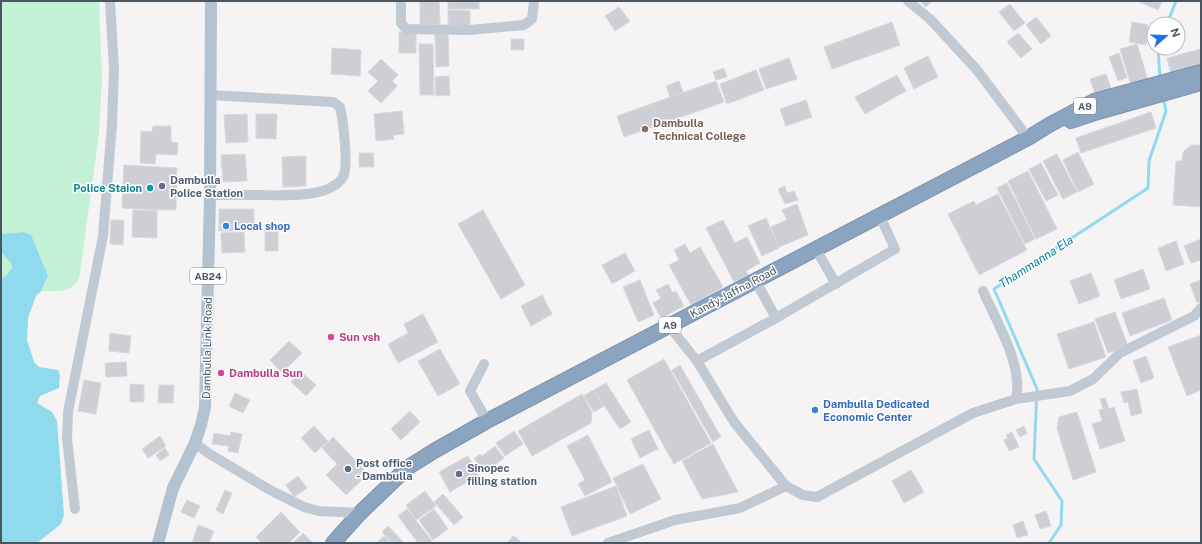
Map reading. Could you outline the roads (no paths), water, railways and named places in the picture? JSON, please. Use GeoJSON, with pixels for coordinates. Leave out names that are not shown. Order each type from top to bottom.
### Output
{"type":"FeatureCollection","features":[{"type":"Feature","properties":{"kind":"highway","name":"Kandy-Jaffna Road"},"geometry":{"type":"LineString","coordinates":[[333,543],[360,513],[407,468],[487,421],[1028,138],[1148,92],[1174,85],[1201,72]]}},
{"type":"Feature","properties":{"kind":"highway","name":"Kandy-Jaffna Road"},"geometry":{"type":"LineString","coordinates":[[1174,85],[1201,84]]}},
{"type":"Feature","properties":{"kind":"main road","name":"Dambulla Link Road"},"geometry":{"type":"LineString","coordinates":[[158,543],[173,488],[195,444],[205,406],[210,195],[211,1]]}},
{"type":"Feature","properties":{"kind":"street"},"geometry":{"type":"LineString","coordinates":[[75,509],[67,439],[68,412],[102,236],[112,117],[114,70],[110,1]]}},
{"type":"Feature","properties":{"kind":"street"},"geometry":{"type":"LineString","coordinates":[[401,1],[401,23],[406,29],[470,30],[524,25],[532,19],[534,1]]}},
{"type":"Feature","properties":{"kind":"street"},"geometry":{"type":"LineString","coordinates":[[908,1],[930,19],[977,70],[1028,138]]}},
{"type":"Feature","properties":{"kind":"street"},"geometry":{"type":"LineString","coordinates":[[210,95],[333,102],[340,107],[343,118],[346,166],[344,176],[338,184],[317,192],[299,195],[210,195]]}},
{"type":"Feature","properties":{"kind":"street"},"geometry":{"type":"LineString","coordinates":[[697,360],[776,318],[895,249],[880,216]]}},
{"type":"Feature","properties":{"kind":"street"},"geometry":{"type":"LineString","coordinates":[[816,249],[836,284]]}},
{"type":"Feature","properties":{"kind":"street"},"geometry":{"type":"LineString","coordinates":[[755,280],[776,318]]}},
{"type":"Feature","properties":{"kind":"street"},"geometry":{"type":"LineString","coordinates":[[983,291],[1009,347],[1015,365],[1020,399]]}},
{"type":"Feature","properties":{"kind":"street"},"geometry":{"type":"LineString","coordinates":[[669,326],[697,360],[734,422],[786,486],[803,495],[817,497],[973,413],[1020,399],[1070,391],[1093,379],[1120,353],[1194,316],[1201,308]]}},
{"type":"Feature","properties":{"kind":"street"},"geometry":{"type":"LineString","coordinates":[[484,364],[470,390],[487,421]]}},
{"type":"Feature","properties":{"kind":"street"},"geometry":{"type":"LineString","coordinates":[[195,444],[270,490],[304,507],[318,511],[360,513]]}},
{"type":"Feature","properties":{"kind":"street"},"geometry":{"type":"LineString","coordinates":[[608,543],[675,520],[740,508],[786,486]]}},
{"type":"Feature","properties":{"kind":"water"},"geometry":{"type":"Polygon","coordinates":[[[24,232],[31,235],[48,276],[41,291],[36,296],[28,318],[27,340],[34,362],[39,367],[58,370],[60,375],[59,388],[40,396],[37,403],[52,412],[57,421],[64,515],[61,524],[37,543],[1,543],[1,278],[6,276],[12,268],[11,263],[1,252],[1,234],[24,232]]]}},
{"type":"Feature","properties":{"kind":"waterway","name":"Thammanna Ela"},"geometry":{"type":"LineString","coordinates":[[1170,16],[1176,1]]}},
{"type":"Feature","properties":{"kind":"waterway","name":"Thammanna Ela"},"geometry":{"type":"LineString","coordinates":[[1159,56],[1160,79]]}},
{"type":"Feature","properties":{"kind":"waterway","name":"Thammanna Ela"},"geometry":{"type":"LineString","coordinates":[[1049,543],[1061,525],[1062,501],[1034,459],[1037,389],[994,289],[1148,188],[1149,161],[1166,111],[1163,97]]}},
{"type":"Feature","properties":{"kind":"place","name":"Dambulla Technical College"},"geometry":{"type":"Point","coordinates":[645,129]}},
{"type":"Feature","properties":{"kind":"place","name":"Dambulla Police Station"},"geometry":{"type":"Point","coordinates":[162,186]}},
{"type":"Feature","properties":{"kind":"place","name":"Police Staion"},"geometry":{"type":"Point","coordinates":[150,188]}},
{"type":"Feature","properties":{"kind":"place","name":"Local shop"},"geometry":{"type":"Point","coordinates":[226,226]}},
{"type":"Feature","properties":{"kind":"place","name":"Sun vsh"},"geometry":{"type":"Point","coordinates":[331,337]}},
{"type":"Feature","properties":{"kind":"place","name":"Dambulla Sun"},"geometry":{"type":"Point","coordinates":[221,373]}},
{"type":"Feature","properties":{"kind":"place","name":"Dambulla Dedicated Economic Center"},"geometry":{"type":"Point","coordinates":[815,410]}},
{"type":"Feature","properties":{"kind":"place","name":"Post office - Dambulla"},"geometry":{"type":"Point","coordinates":[348,469]}},
{"type":"Feature","properties":{"kind":"place","name":"Sinopec filling station"},"geometry":{"type":"Point","coordinates":[459,474]}}]}
